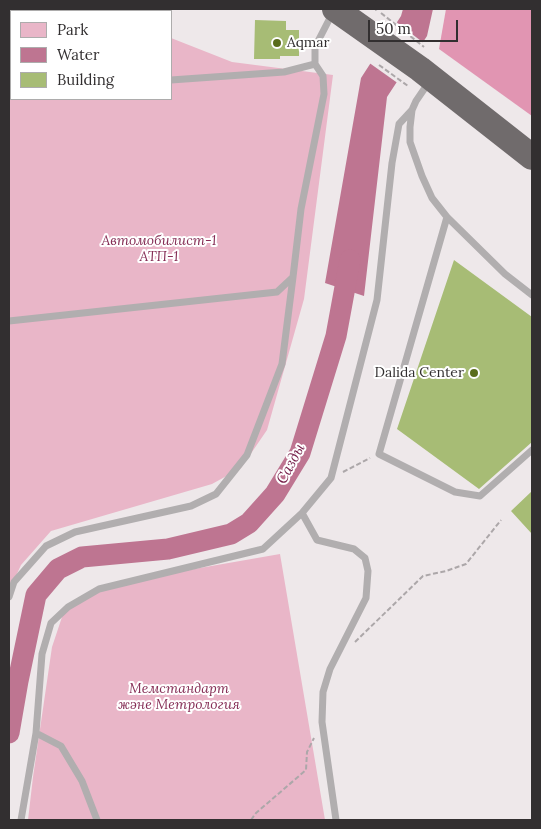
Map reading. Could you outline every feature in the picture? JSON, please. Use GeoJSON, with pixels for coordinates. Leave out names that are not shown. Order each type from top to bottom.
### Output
{"type":"FeatureCollection","features":[{"type":"Feature","properties":{"kind":"highway"},"geometry":{"type":"LineString","coordinates":[[335,9],[375,15],[421,70],[532,157]]}},
{"type":"Feature","properties":{"kind":"lane"},"geometry":{"type":"LineString","coordinates":[[9,597],[14,582],[46,546],[75,532],[191,506],[216,494],[247,456],[282,364],[301,208],[324,94],[323,76],[315,64],[315,47],[335,9]]}},
{"type":"Feature","properties":{"kind":"lane"},"geometry":{"type":"LineString","coordinates":[[172,80],[284,72],[315,64]]}},
{"type":"Feature","properties":{"kind":"lane"},"geometry":{"type":"LineString","coordinates":[[21,820],[36,733],[42,654],[51,623],[68,606],[99,589],[263,549],[302,513],[331,478],[377,300],[392,163],[399,124],[412,110],[416,102],[421,70]]}},
{"type":"Feature","properties":{"kind":"lane"},"geometry":{"type":"LineString","coordinates":[[412,110],[410,142],[432,198],[447,217],[505,274],[532,295]]}},
{"type":"Feature","properties":{"kind":"lane"},"geometry":{"type":"LineString","coordinates":[[447,217],[379,454],[456,492],[480,496],[532,450]]}},
{"type":"Feature","properties":{"kind":"lane"},"geometry":{"type":"LineString","coordinates":[[9,321],[277,292],[293,277]]}},
{"type":"Feature","properties":{"kind":"lane"},"geometry":{"type":"LineString","coordinates":[[302,513],[317,540],[354,549],[366,558],[368,571],[366,598],[330,669],[323,692],[322,722],[336,820]]}},
{"type":"Feature","properties":{"kind":"lane"},"geometry":{"type":"LineString","coordinates":[[36,733],[61,746],[82,781],[97,820]]}},
{"type":"Feature","properties":{"kind":"path"},"geometry":{"type":"LineString","coordinates":[[375,15],[421,70]]}},
{"type":"Feature","properties":{"kind":"path"},"geometry":{"type":"LineString","coordinates":[[378,64],[421,70]]}},
{"type":"Feature","properties":{"kind":"path"},"geometry":{"type":"LineString","coordinates":[[331,478],[379,454]]}},
{"type":"Feature","properties":{"kind":"path"},"geometry":{"type":"LineString","coordinates":[[354,643],[424,576],[466,564],[501,520]]}},
{"type":"Feature","properties":{"kind":"path"},"geometry":{"type":"LineString","coordinates":[[251,820],[256,812],[306,770],[307,752],[322,722]]}},
{"type":"Feature","properties":{"kind":"green space","name":"Автомобилист-1 АТП-1"},"geometry":{"type":"Polygon","coordinates":[[[9,9],[104,10],[10,10],[10,100],[172,100],[172,38],[232,62],[333,75],[304,299],[267,430],[241,468],[212,484],[51,531],[21,565],[9,591],[9,9]]]}},
{"type":"Feature","properties":{"kind":"green space","name":"Мемстандарт және Метрология"},"geometry":{"type":"Polygon","coordinates":[[[280,554],[325,820],[28,820],[52,647],[64,611],[114,583],[280,554]]]}},
{"type":"Feature","properties":{"kind":"shaded area"},"geometry":{"type":"Polygon","coordinates":[[[446,9],[532,9],[532,116],[439,49],[446,9]]]}},
{"type":"Feature","properties":{"kind":"water"},"geometry":{"type":"Polygon","coordinates":[[[403,9],[433,9],[427,36],[387,97],[364,296],[325,283],[361,78],[401,16],[403,9]]]}},
{"type":"Feature","properties":{"kind":"pier"},"geometry":{"type":"Polygon","coordinates":[[[395,21],[425,44],[399,84],[368,62],[395,21]]]}},
{"type":"Feature","properties":{"kind":"building","name":"Aqmar"},"geometry":{"type":"Polygon","coordinates":[[[255,20],[286,21],[286,30],[299,30],[299,56],[280,56],[280,59],[254,59],[255,20]]]}},
{"type":"Feature","properties":{"kind":"building","name":"Dalida Center"},"geometry":{"type":"Polygon","coordinates":[[[454,260],[532,317],[532,442],[479,489],[397,429],[454,260]]]}},
{"type":"Feature","properties":{"kind":"building"},"geometry":{"type":"Polygon","coordinates":[[[532,491],[532,534],[511,511],[532,491]]]}},
{"type":"Feature","properties":{"kind":"waterway","name":"Сазды"},"geometry":{"type":"LineString","coordinates":[[9,733],[36,595],[58,569],[82,557],[168,549],[231,534],[249,523],[275,494],[300,453],[336,336],[350,260]]}},
{"type":"Feature","properties":{"kind":"place","name":"Aqmar"},"geometry":{"type":"Point","coordinates":[277,43]}},
{"type":"Feature","properties":{"kind":"place","name":"Dalida Center"},"geometry":{"type":"Point","coordinates":[474,373]}}]}
